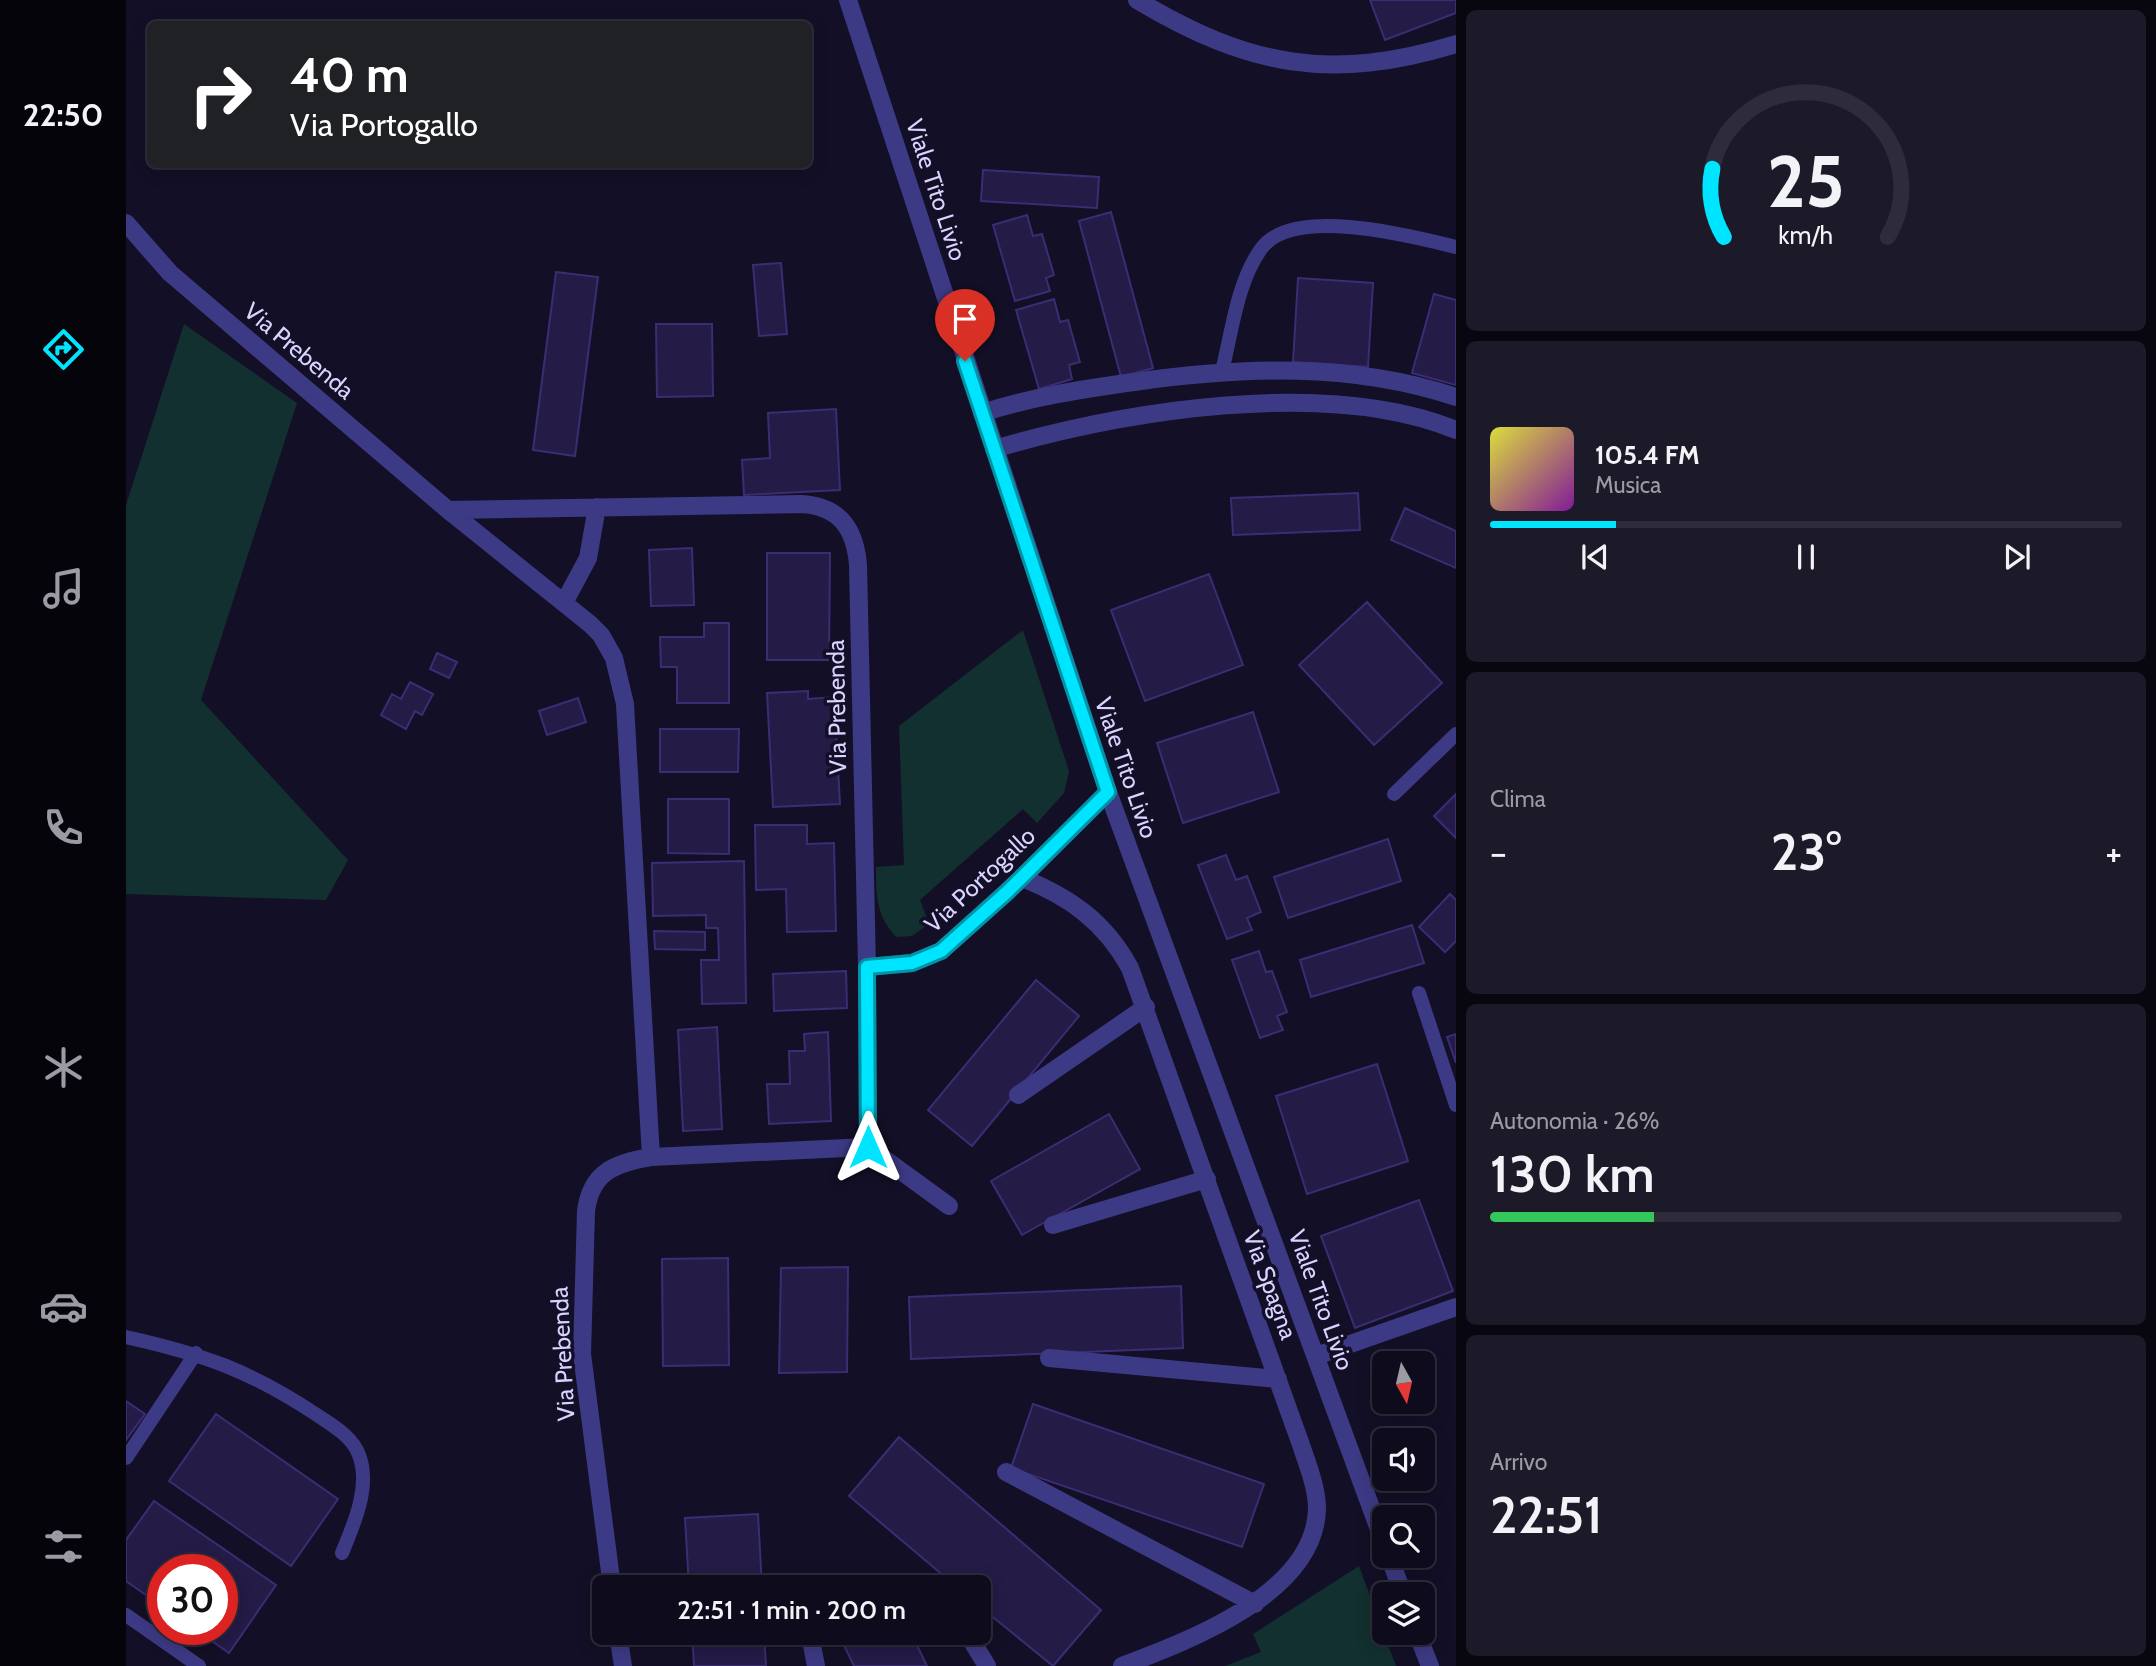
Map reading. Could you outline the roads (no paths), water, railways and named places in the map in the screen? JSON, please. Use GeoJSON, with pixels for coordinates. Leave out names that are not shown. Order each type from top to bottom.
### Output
{"type":"FeatureCollection","features":[{"type":"Feature","properties":{"kind":"street","name":"Viale Tito Livio"},"geometry":{"type":"LineString","coordinates":[[848,0],[1108,792],[1372,1510]]}},
{"type":"Feature","properties":{"kind":"street"},"geometry":{"type":"LineString","coordinates":[[1137,0],[1209,35],[1295,64],[1369,64],[1456,44]]}},
{"type":"Feature","properties":{"kind":"street","name":"Via Prebenda"},"geometry":{"type":"LineString","coordinates":[[126,223],[170,273],[448,510],[565,601],[601,635],[614,658],[623,687],[651,1157]]}},
{"type":"Feature","properties":{"kind":"street"},"geometry":{"type":"LineString","coordinates":[[982,413],[1028,400],[1099,387],[1222,371],[1263,369],[1382,378],[1456,397]]}},
{"type":"Feature","properties":{"kind":"street"},"geometry":{"type":"LineString","coordinates":[[994,449],[1082,427],[1172,413],[1250,405],[1364,408],[1411,415],[1456,430]]}},
{"type":"Feature","properties":{"kind":"street","name":"Via Prebenda"},"geometry":{"type":"LineString","coordinates":[[448,510],[815,505],[834,512],[849,528],[858,565],[868,1147],[651,1157],[624,1162],[600,1174],[589,1194],[586,1211],[583,1354],[611,1575]]}},
{"type":"Feature","properties":{"kind":"street"},"geometry":{"type":"LineString","coordinates":[[565,601],[588,558],[597,507]]}},
{"type":"Feature","properties":{"kind":"street","name":"Via Portogallo"},"geometry":{"type":"LineString","coordinates":[[867,967],[912,963],[941,951],[1022,878],[1108,792]]}},
{"type":"Feature","properties":{"kind":"street","name":"Via Spagna"},"geometry":{"type":"LineString","coordinates":[[1022,878],[1059,893],[1097,921],[1122,954],[1146,1007],[1278,1379],[1310,1474],[1317,1510],[1313,1532],[1297,1563],[1255,1604],[1122,1666]]}},
{"type":"Feature","properties":{"kind":"street"},"geometry":{"type":"LineString","coordinates":[[1018,1095],[1146,1007]]}},
{"type":"Feature","properties":{"kind":"street"},"geometry":{"type":"LineString","coordinates":[[868,1147],[949,1206]]}},
{"type":"Feature","properties":{"kind":"street"},"geometry":{"type":"LineString","coordinates":[[1053,1224],[1207,1179]]}},
{"type":"Feature","properties":{"kind":"street"},"geometry":{"type":"LineString","coordinates":[[1316,1356],[1456,1307]]}},
{"type":"Feature","properties":{"kind":"street"},"geometry":{"type":"LineString","coordinates":[[1049,1358],[1278,1379]]}},
{"type":"Feature","properties":{"kind":"street"},"geometry":{"type":"LineString","coordinates":[[1006,1472],[1255,1604]]}},
{"type":"Feature","properties":{"kind":"street"},"geometry":{"type":"LineString","coordinates":[[620,1645],[623,1666]]}},
{"type":"Feature","properties":{"kind":"street"},"geometry":{"type":"LineString","coordinates":[[812,1645],[816,1666]]}},
{"type":"Feature","properties":{"kind":"street"},"geometry":{"type":"LineString","coordinates":[[974,1645],[987,1666]]}},
{"type":"Feature","properties":{"kind":"street"},"geometry":{"type":"LineString","coordinates":[[1422,1645],[1430,1666]]}},
{"type":"Feature","properties":{"kind":"lane"},"geometry":{"type":"LineString","coordinates":[[1222,371],[1246,277],[1272,236],[1294,228],[1333,228],[1387,233],[1456,247]]}},
{"type":"Feature","properties":{"kind":"lane"},"geometry":{"type":"LineString","coordinates":[[1394,794],[1456,734]]}},
{"type":"Feature","properties":{"kind":"lane"},"geometry":{"type":"LineString","coordinates":[[1419,993],[1456,1105]]}},
{"type":"Feature","properties":{"kind":"lane"},"geometry":{"type":"LineString","coordinates":[[126,1337],[196,1353],[273,1387],[342,1432],[355,1446],[364,1479],[355,1520],[342,1553]]}},
{"type":"Feature","properties":{"kind":"lane"},"geometry":{"type":"LineString","coordinates":[[126,1458],[196,1353]]}},
{"type":"Feature","properties":{"kind":"lane"},"geometry":{"type":"LineString","coordinates":[[126,1615],[199,1666]]}}]}
